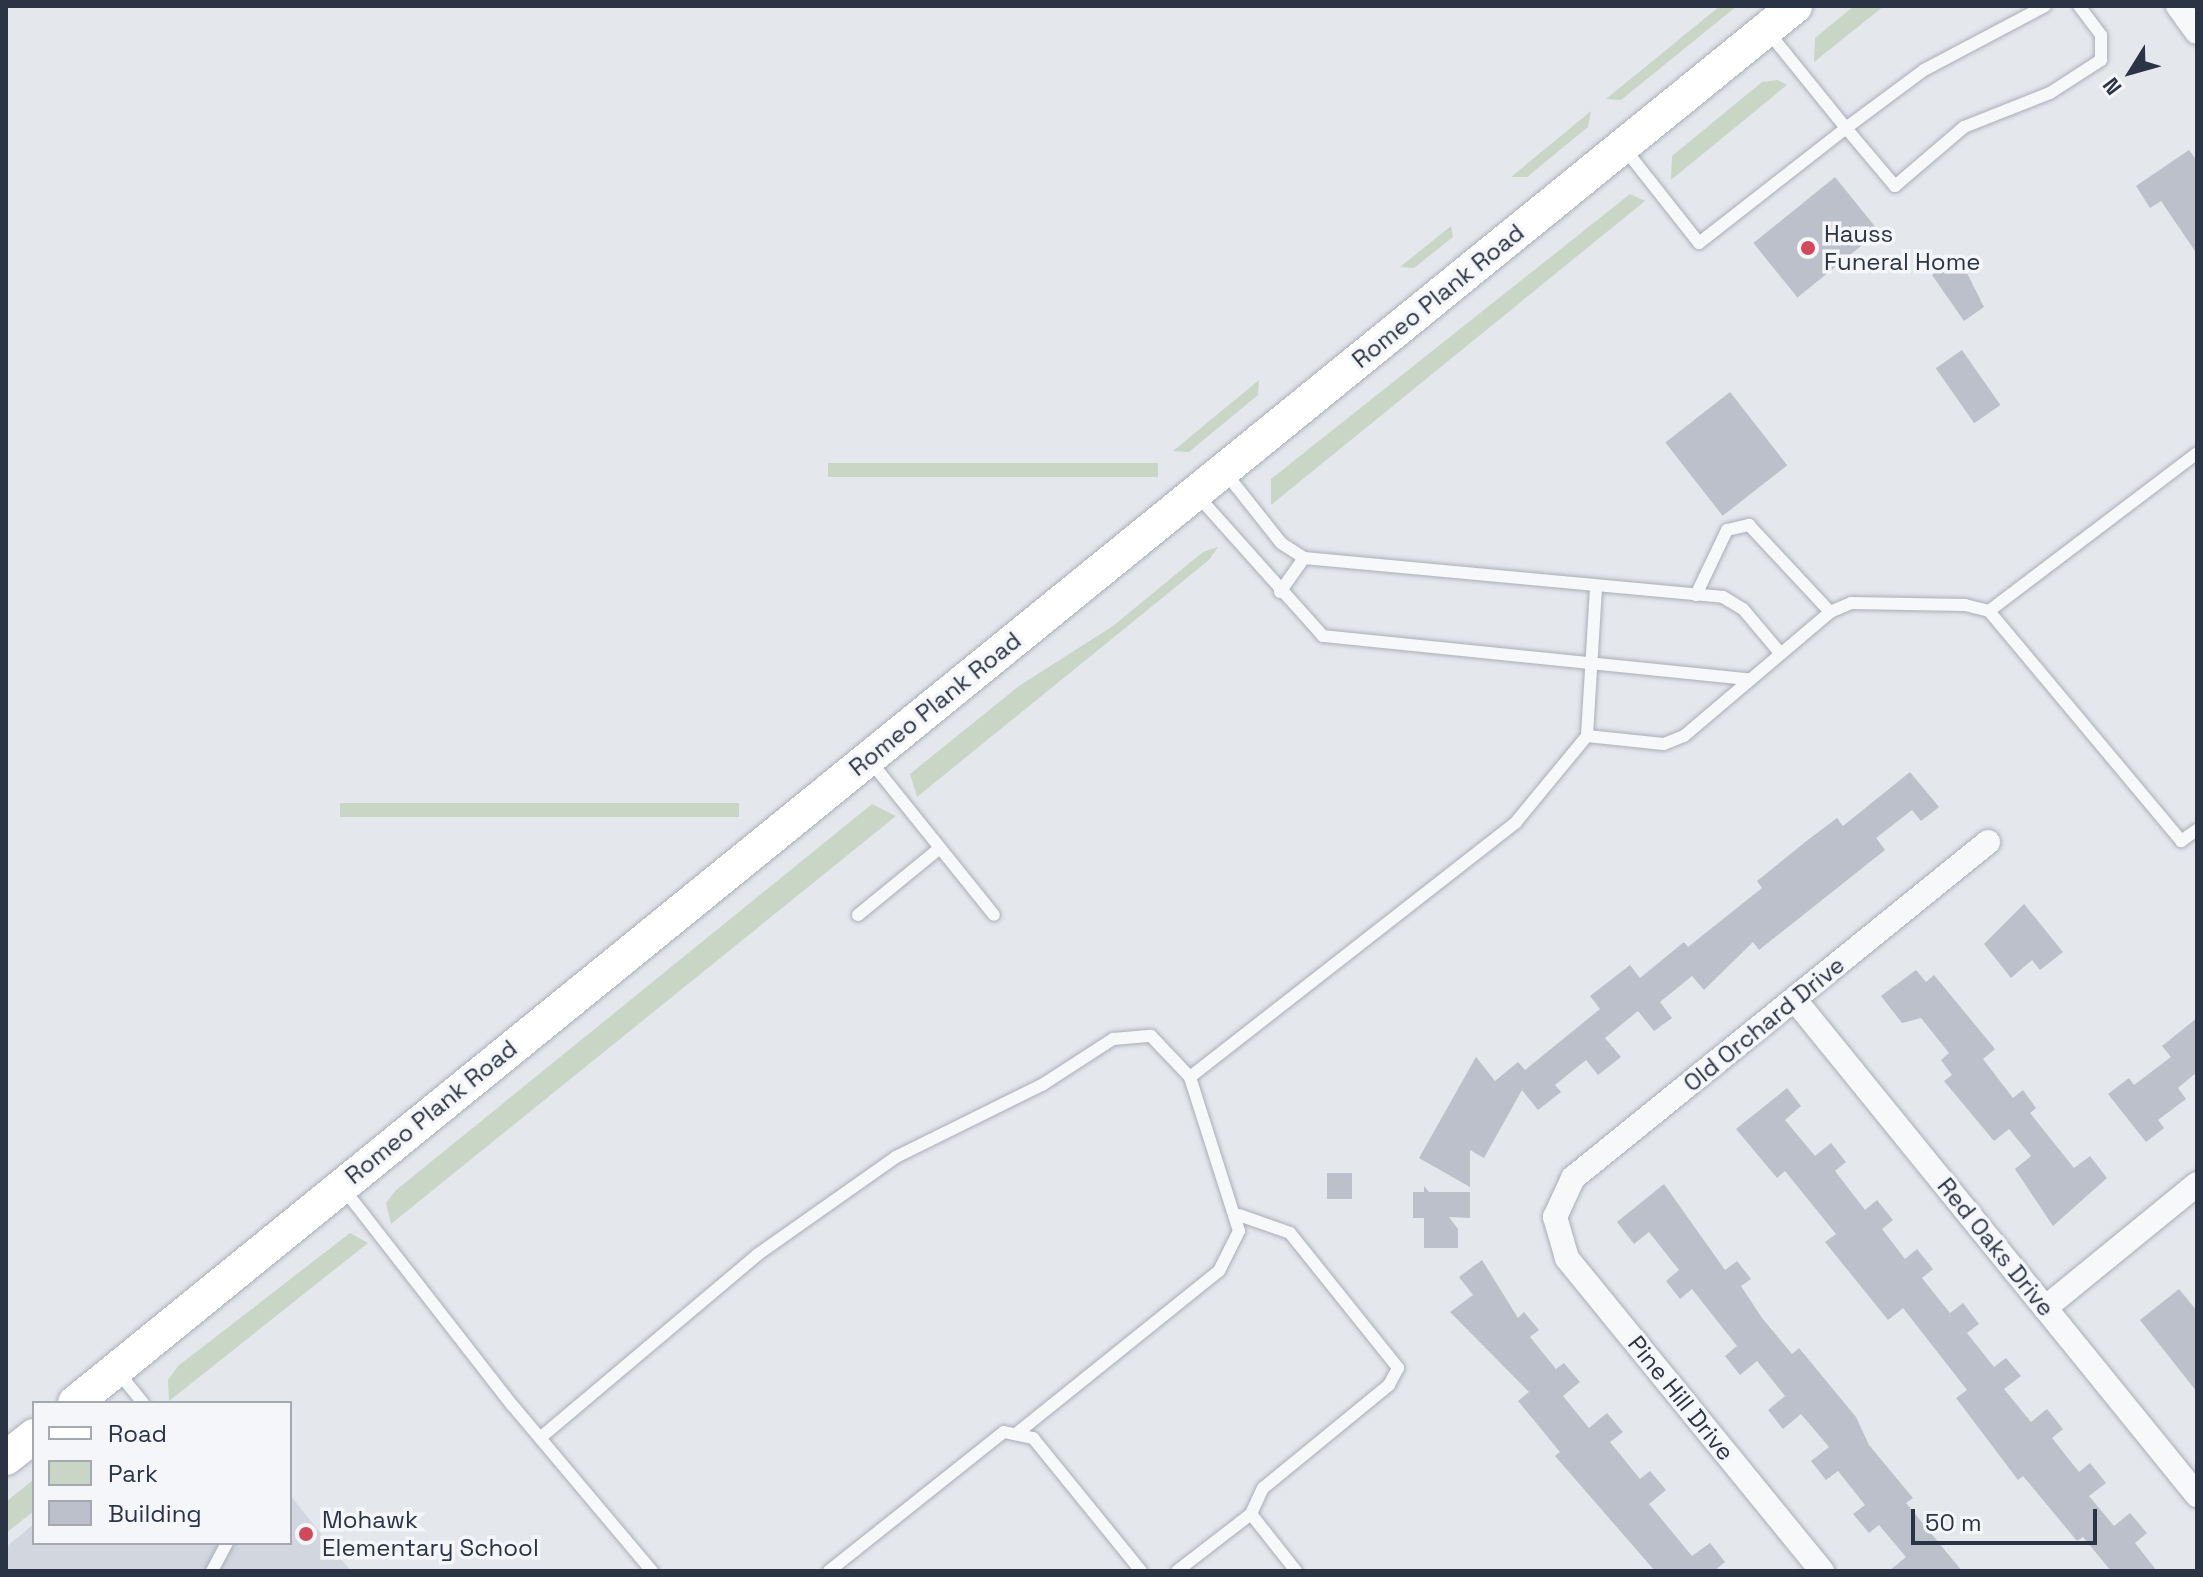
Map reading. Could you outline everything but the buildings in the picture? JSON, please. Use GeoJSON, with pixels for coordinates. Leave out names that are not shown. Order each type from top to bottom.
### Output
{"type":"FeatureCollection","features":[{"type":"Feature","properties":{"kind":"main road","name":"Romeo Plank Road"},"geometry":{"type":"LineString","coordinates":[[77,1401],[1795,6]]}},
{"type":"Feature","properties":{"kind":"main road"},"geometry":{"type":"LineString","coordinates":[[6,1458],[32,1438]]}},
{"type":"Feature","properties":{"kind":"street"},"geometry":{"type":"LineString","coordinates":[[2178,6],[2197,32]]}},
{"type":"Feature","properties":{"kind":"street","name":"Old Orchard Drive"},"geometry":{"type":"LineString","coordinates":[[1555,1217],[1573,1178],[1988,842]]}},
{"type":"Feature","properties":{"kind":"street","name":"Red Oaks Drive"},"geometry":{"type":"LineString","coordinates":[[1795,1000],[2197,1495]]}},
{"type":"Feature","properties":{"kind":"street"},"geometry":{"type":"LineString","coordinates":[[2045,1308],[2197,1184]]}},
{"type":"Feature","properties":{"kind":"street","name":"Pine Hill Drive"},"geometry":{"type":"LineString","coordinates":[[1555,1217],[1567,1258],[1822,1571]]}},
{"type":"Feature","properties":{"kind":"lane"},"geometry":{"type":"LineString","coordinates":[[1622,146],[1699,243],[1924,70],[2045,6]]}},
{"type":"Feature","properties":{"kind":"lane"},"geometry":{"type":"LineString","coordinates":[[1766,30],[1895,186],[1964,127],[2050,93],[2101,60],[2101,35],[2079,6]]}},
{"type":"Feature","properties":{"kind":"lane"},"geometry":{"type":"LineString","coordinates":[[1587,736],[1664,744],[1684,736],[1830,612],[1869,600],[1989,611],[2197,453]]}},
{"type":"Feature","properties":{"kind":"lane"},"geometry":{"type":"LineString","coordinates":[[1223,470],[1281,543],[1304,558],[1596,588],[1723,597],[1743,609],[1780,653]]}},
{"type":"Feature","properties":{"kind":"lane"},"geometry":{"type":"LineString","coordinates":[[1195,493],[1310,626],[1338,640],[1749,679]]}},
{"type":"Feature","properties":{"kind":"lane"},"geometry":{"type":"LineString","coordinates":[[1696,595],[1727,530],[1749,525],[1830,612]]}},
{"type":"Feature","properties":{"kind":"lane"},"geometry":{"type":"LineString","coordinates":[[1280,592],[1304,558]]}},
{"type":"Feature","properties":{"kind":"lane"},"geometry":{"type":"LineString","coordinates":[[1190,1077],[1516,822],[1587,736],[1596,588]]}},
{"type":"Feature","properties":{"kind":"lane"},"geometry":{"type":"LineString","coordinates":[[1989,611],[2181,841],[2197,830]]}},
{"type":"Feature","properties":{"kind":"lane"},"geometry":{"type":"LineString","coordinates":[[868,759],[994,915]]}},
{"type":"Feature","properties":{"kind":"lane"},"geometry":{"type":"LineString","coordinates":[[858,915],[940,848]]}},
{"type":"Feature","properties":{"kind":"lane"},"geometry":{"type":"LineString","coordinates":[[540,1438],[757,1255],[896,1157],[1042,1085],[1113,1039],[1151,1036],[1190,1077],[1239,1215],[1239,1231],[1219,1271],[1016,1434]]}},
{"type":"Feature","properties":{"kind":"lane"},"geometry":{"type":"LineString","coordinates":[[341,1186],[540,1438],[652,1571]]}},
{"type":"Feature","properties":{"kind":"lane"},"geometry":{"type":"LineString","coordinates":[[1177,1571],[1251,1514],[1263,1488],[1389,1385],[1398,1368],[1290,1233],[1239,1215]]}},
{"type":"Feature","properties":{"kind":"lane"},"geometry":{"type":"LineString","coordinates":[[116,1370],[141,1401]]}},
{"type":"Feature","properties":{"kind":"lane"},"geometry":{"type":"LineString","coordinates":[[829,1571],[1004,1432],[1033,1438],[1141,1571]]}},
{"type":"Feature","properties":{"kind":"lane"},"geometry":{"type":"LineString","coordinates":[[1251,1514],[1296,1571]]}},
{"type":"Feature","properties":{"kind":"lane"},"geometry":{"type":"LineString","coordinates":[[212,1571],[226,1545]]}},
{"type":"Feature","properties":{"kind":"shaded area","name":"Mohawk Elementary School"},"geometry":{"type":"Polygon","coordinates":[[[292,1497],[351,1571],[6,1571],[6,1547],[32,1526],[32,1545],[292,1545],[292,1497]]]}},
{"type":"Feature","properties":{"kind":"green space"},"geometry":{"type":"Polygon","coordinates":[[[1720,6],[1737,6],[1621,100],[1606,99],[1720,6]]]}},
{"type":"Feature","properties":{"kind":"green space"},"geometry":{"type":"Polygon","coordinates":[[[1854,6],[1884,6],[1814,62],[1815,38],[1854,6]]]}},
{"type":"Feature","properties":{"kind":"green space"},"geometry":{"type":"Polygon","coordinates":[[[1778,80],[1787,85],[1671,180],[1672,156],[1762,82],[1778,80]]]}},
{"type":"Feature","properties":{"kind":"green space"},"geometry":{"type":"Polygon","coordinates":[[[1591,111],[1588,127],[1527,177],[1511,177],[1591,111]]]}},
{"type":"Feature","properties":{"kind":"green space"},"geometry":{"type":"Polygon","coordinates":[[[1630,194],[1645,201],[1271,505],[1271,479],[1630,194]]]}},
{"type":"Feature","properties":{"kind":"green space"},"geometry":{"type":"Polygon","coordinates":[[[1451,226],[1453,237],[1414,268],[1400,267],[1451,226]]]}},
{"type":"Feature","properties":{"kind":"green space"},"geometry":{"type":"Polygon","coordinates":[[[1259,380],[1258,395],[1189,452],[1173,451],[1259,380]]]}},
{"type":"Feature","properties":{"kind":"green space"},"geometry":{"type":"Polygon","coordinates":[[[828,463],[1158,463],[1158,477],[828,477],[828,463]]]}},
{"type":"Feature","properties":{"kind":"green space"},"geometry":{"type":"Polygon","coordinates":[[[1218,547],[1209,560],[917,797],[910,774],[1019,686],[1113,626],[1203,552],[1218,547]]]}},
{"type":"Feature","properties":{"kind":"green space"},"geometry":{"type":"Polygon","coordinates":[[[340,803],[739,803],[739,817],[340,817],[340,803]]]}},
{"type":"Feature","properties":{"kind":"green space"},"geometry":{"type":"Polygon","coordinates":[[[872,804],[896,816],[391,1224],[386,1203],[395,1191],[872,804]]]}},
{"type":"Feature","properties":{"kind":"green space"},"geometry":{"type":"Polygon","coordinates":[[[350,1233],[368,1243],[169,1401],[168,1380],[178,1366],[350,1233]]]}},
{"type":"Feature","properties":{"kind":"green space"},"geometry":{"type":"Polygon","coordinates":[[[32,1481],[32,1513],[6,1533],[6,1502],[32,1481]]]}},
{"type":"Feature","properties":{"kind":"place","name":"Hauss Funeral Home"},"geometry":{"type":"Point","coordinates":[1808,248]}},
{"type":"Feature","properties":{"kind":"place","name":"Mohawk Elementary School"},"geometry":{"type":"Point","coordinates":[306,1534]}}]}
